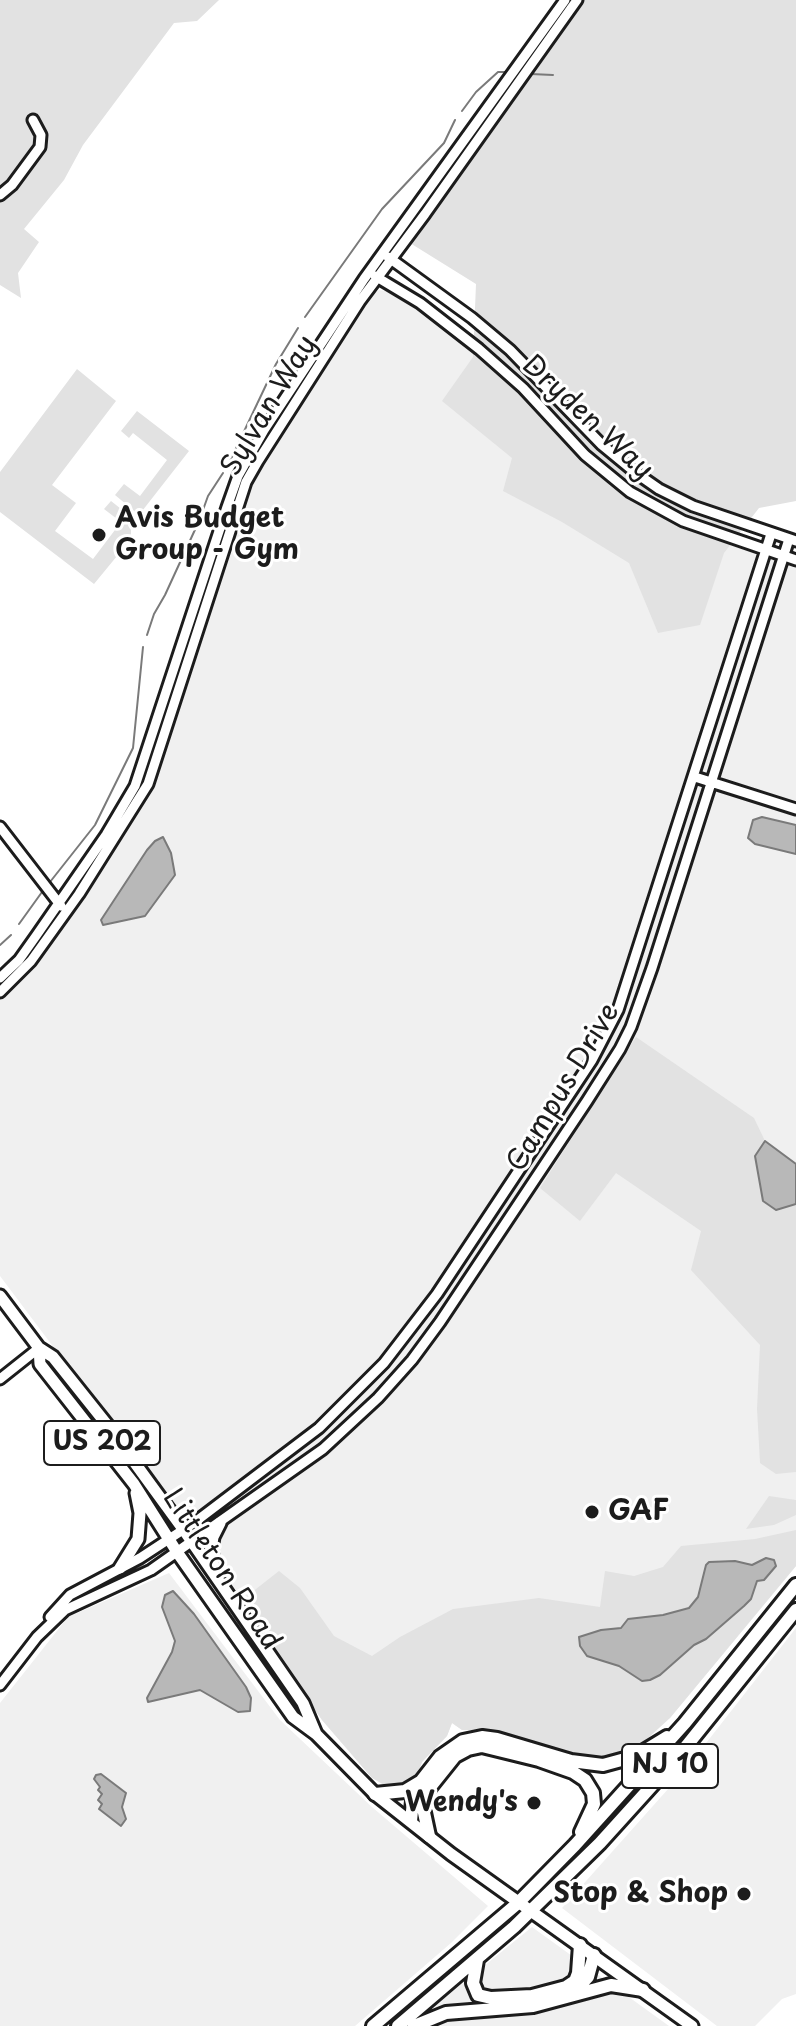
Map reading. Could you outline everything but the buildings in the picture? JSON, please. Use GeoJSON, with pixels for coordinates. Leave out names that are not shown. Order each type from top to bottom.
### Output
{"type":"FeatureCollection","features":[{"type":"Feature","properties":{"kind":"highway","name":"NJ 10"},"geometry":{"type":"LineString","coordinates":[[373,2026],[518,1903],[575,1845],[685,1723],[796,1585]]}},
{"type":"Feature","properties":{"kind":"highway","name":"NJ 10"},"geometry":{"type":"LineString","coordinates":[[398,2026],[477,1960],[600,1843],[676,1759],[794,1613]]}},
{"type":"Feature","properties":{"kind":"highway"},"geometry":{"type":"LineString","coordinates":[[411,1821],[413,1801],[422,1780],[447,1750],[472,1738],[497,1739],[571,1761],[603,1765],[636,1756],[685,1723]]}},
{"type":"Feature","properties":{"kind":"highway"},"geometry":{"type":"LineString","coordinates":[[429,1836],[423,1808],[427,1791],[455,1756],[482,1746],[573,1772],[589,1783],[594,1804],[575,1845]]}},
{"type":"Feature","properties":{"kind":"highway"},"geometry":{"type":"LineString","coordinates":[[375,1794],[405,1791],[422,1780]]}},
{"type":"Feature","properties":{"kind":"highway"},"geometry":{"type":"LineString","coordinates":[[477,1960],[474,1987],[481,1997],[532,1996],[566,1987],[575,1981],[580,1945]]}},
{"type":"Feature","properties":{"kind":"highway"},"geometry":{"type":"LineString","coordinates":[[566,1998],[583,1985],[594,1955]]}},
{"type":"Feature","properties":{"kind":"highway"},"geometry":{"type":"LineString","coordinates":[[414,2026],[432,2017],[460,2010],[533,2006],[611,1985],[643,1990]]}},
{"type":"Feature","properties":{"kind":"main road","name":"Littleton Road"},"geometry":{"type":"LineString","coordinates":[[0,1296],[39,1348],[53,1357],[108,1426],[183,1529],[303,1703],[316,1734]]}},
{"type":"Feature","properties":{"kind":"main road","name":"Littleton Road"},"geometry":{"type":"LineString","coordinates":[[39,1348],[40,1364],[134,1484],[177,1552],[293,1717],[316,1734],[375,1794],[429,1836],[692,2026]]}},
{"type":"Feature","properties":{"kind":"main road"},"geometry":{"type":"LineString","coordinates":[[120,1568],[134,1549],[139,1531],[140,1513],[134,1484]]}},
{"type":"Feature","properties":{"kind":"main road"},"geometry":{"type":"LineString","coordinates":[[220,1523],[213,1537],[211,1561],[221,1584]]}},
{"type":"Feature","properties":{"kind":"street","name":"Sylvan Way"},"geometry":{"type":"LineString","coordinates":[[0,978],[19,960],[106,835],[135,786],[238,476],[328,341],[379,279],[566,4],[577,0]]}},
{"type":"Feature","properties":{"kind":"street"},"geometry":{"type":"LineString","coordinates":[[0,195],[12,185],[40,147],[41,135],[33,120]]}},
{"type":"Feature","properties":{"kind":"street","name":"Sylvan Way"},"geometry":{"type":"LineString","coordinates":[[0,992],[31,961],[66,912],[148,784],[246,482],[368,272],[478,131]]}},
{"type":"Feature","properties":{"kind":"street","name":"Dryden Way"},"geometry":{"type":"LineString","coordinates":[[383,253],[510,350],[602,445],[636,473],[693,506],[792,540]]}},
{"type":"Feature","properties":{"kind":"street","name":"Dryden Way"},"geometry":{"type":"LineString","coordinates":[[368,272],[420,303],[479,349],[523,388],[585,455],[630,492],[683,521],[796,560]]}},
{"type":"Feature","properties":{"kind":"street","name":"Campus Drive"},"geometry":{"type":"LineString","coordinates":[[37,1637],[70,1595],[169,1539],[232,1496],[319,1428],[384,1363],[437,1294],[607,1034],[634,966],[771,534]]}},
{"type":"Feature","properties":{"kind":"street","name":"Campus Drive"},"geometry":{"type":"LineString","coordinates":[[37,1637],[74,1604],[138,1578],[192,1543],[299,1468],[349,1426],[412,1360],[479,1265],[624,1042],[648,981],[784,556],[792,540]]}},
{"type":"Feature","properties":{"kind":"street"},"geometry":{"type":"LineString","coordinates":[[695,777],[796,809]]}},
{"type":"Feature","properties":{"kind":"street"},"geometry":{"type":"LineString","coordinates":[[0,827],[66,912]]}},
{"type":"Feature","properties":{"kind":"street"},"geometry":{"type":"LineString","coordinates":[[0,1379],[39,1348]]}},
{"type":"Feature","properties":{"kind":"street"},"geometry":{"type":"LineString","coordinates":[[0,1685],[37,1637]]}},
{"type":"Feature","properties":{"kind":"shaded area"},"geometry":{"type":"Polygon","coordinates":[[[0,0],[219,0],[197,21],[174,23],[83,145],[64,180],[24,229],[39,242],[18,273],[21,298],[0,285],[0,0]]]}},
{"type":"Feature","properties":{"kind":"shaded area"},"geometry":{"type":"Polygon","coordinates":[[[572,0],[796,0],[796,501],[759,508],[724,553],[700,625],[658,633],[629,563],[503,491],[512,458],[442,401],[473,357],[476,284],[410,243],[579,9],[572,0]]]}},
{"type":"Feature","properties":{"kind":"shaded area"},"geometry":{"type":"Polygon","coordinates":[[[379,290],[393,292],[432,320],[689,532],[796,566],[796,1566],[670,1718],[603,1757],[568,1754],[490,1730],[462,1730],[452,1723],[447,1736],[422,1762],[416,1778],[372,1778],[322,1720],[273,1650],[263,1626],[0,1276],[0,995],[30,971],[139,810],[154,781],[250,487],[368,298],[379,290]]]}},
{"type":"Feature","properties":{"kind":"shaded area"},"geometry":{"type":"Polygon","coordinates":[[[77,369],[116,401],[52,485],[76,503],[55,531],[93,559],[121,522],[104,509],[111,501],[135,520],[131,526],[131,539],[94,584],[0,512],[0,472],[77,369]]]}},
{"type":"Feature","properties":{"kind":"shaded area"},"geometry":{"type":"Polygon","coordinates":[[[137,411],[189,451],[139,515],[115,495],[124,484],[140,496],[167,460],[133,433],[129,438],[121,431],[137,411]]]}},
{"type":"Feature","properties":{"kind":"shaded area"},"geometry":{"type":"Polygon","coordinates":[[[762,817],[796,825],[796,854],[755,844],[748,838],[753,820],[762,817]]]}},
{"type":"Feature","properties":{"kind":"shaded area"},"geometry":{"type":"Polygon","coordinates":[[[163,837],[171,853],[175,875],[145,916],[103,925],[101,920],[147,850],[163,837]]]}},
{"type":"Feature","properties":{"kind":"shaded area"},"geometry":{"type":"Polygon","coordinates":[[[636,1037],[754,1118],[765,1141],[756,1156],[792,1204],[796,1204],[796,1472],[776,1474],[760,1463],[757,1409],[760,1345],[691,1270],[701,1231],[616,1173],[580,1221],[540,1188],[636,1037]]]}},
{"type":"Feature","properties":{"kind":"shaded area"},"geometry":{"type":"Polygon","coordinates":[[[765,1141],[796,1164],[796,1204],[776,1210],[763,1201],[755,1156],[765,1141]]]}},
{"type":"Feature","properties":{"kind":"shaded area"},"geometry":{"type":"Polygon","coordinates":[[[769,1496],[796,1500],[796,1515],[774,1525],[746,1529],[769,1496]]]}},
{"type":"Feature","properties":{"kind":"shaded area"},"geometry":{"type":"Polygon","coordinates":[[[796,1530],[796,1566],[670,1718],[635,1750],[603,1757],[568,1754],[490,1730],[462,1730],[452,1723],[447,1736],[422,1762],[416,1778],[391,1789],[372,1778],[322,1720],[273,1650],[263,1626],[242,1600],[279,1571],[300,1588],[334,1636],[372,1656],[453,1609],[539,1598],[600,1607],[605,1571],[634,1576],[663,1567],[681,1546],[755,1539],[796,1530]]]}},
{"type":"Feature","properties":{"kind":"shaded area"},"geometry":{"type":"Polygon","coordinates":[[[766,1558],[774,1560],[776,1566],[764,1580],[757,1581],[751,1599],[706,1639],[650,1680],[642,1681],[619,1666],[587,1656],[580,1646],[579,1637],[621,1628],[628,1619],[689,1608],[698,1597],[709,1562],[735,1561],[752,1565],[766,1558]]]}},
{"type":"Feature","properties":{"kind":"shaded area"},"geometry":{"type":"Polygon","coordinates":[[[169,1573],[280,1720],[372,1807],[488,1906],[451,1943],[355,2026],[0,2026],[0,1703],[68,1617],[169,1573]]]}},
{"type":"Feature","properties":{"kind":"shaded area"},"geometry":{"type":"Polygon","coordinates":[[[173,1591],[194,1614],[246,1687],[251,1698],[250,1711],[238,1712],[200,1690],[148,1702],[147,1698],[175,1641],[162,1607],[165,1595],[173,1591]]]}},
{"type":"Feature","properties":{"kind":"shaded area"},"geometry":{"type":"Polygon","coordinates":[[[796,1628],[796,1994],[782,1999],[755,2026],[717,2026],[562,1908],[685,1770],[796,1628]]]}},
{"type":"Feature","properties":{"kind":"shaded area"},"geometry":{"type":"Polygon","coordinates":[[[101,1774],[126,1793],[122,1807],[126,1819],[121,1826],[99,1809],[102,1804],[98,1800],[102,1794],[94,1779],[101,1774]]]}},
{"type":"Feature","properties":{"kind":"shaded area"},"geometry":{"type":"Polygon","coordinates":[[[532,1927],[669,2026],[410,2026],[532,1927]]]}},
{"type":"Feature","properties":{"kind":"waterway"},"geometry":{"type":"LineString","coordinates":[[462,111],[476,92],[498,72],[507,72]]}},
{"type":"Feature","properties":{"kind":"waterway"},"geometry":{"type":"LineString","coordinates":[[531,74],[553,75]]}},
{"type":"Feature","properties":{"kind":"waterway"},"geometry":{"type":"LineString","coordinates":[[305,317],[382,209],[444,143],[455,120]]}},
{"type":"Feature","properties":{"kind":"waterway"},"geometry":{"type":"LineString","coordinates":[[230,461],[276,364],[298,328]]}},
{"type":"Feature","properties":{"kind":"waterway"},"geometry":{"type":"LineString","coordinates":[[147,635],[208,496],[223,473]]}},
{"type":"Feature","properties":{"kind":"waterway"},"geometry":{"type":"LineString","coordinates":[[50,882],[95,825],[133,748],[143,647]]}},
{"type":"Feature","properties":{"kind":"waterway"},"geometry":{"type":"LineString","coordinates":[[19,924],[42,892]]}},
{"type":"Feature","properties":{"kind":"waterway"},"geometry":{"type":"LineString","coordinates":[[0,945],[11,935]]}},
{"type":"Feature","properties":{"kind":"place","name":"Avis Budget Group - Gym"},"geometry":{"type":"Point","coordinates":[99,535]}},
{"type":"Feature","properties":{"kind":"place","name":"GAF"},"geometry":{"type":"Point","coordinates":[592,1512]}},
{"type":"Feature","properties":{"kind":"place","name":"Wendy's"},"geometry":{"type":"Point","coordinates":[534,1803]}},
{"type":"Feature","properties":{"kind":"place","name":"Stop & Shop"},"geometry":{"type":"Point","coordinates":[744,1894]}}]}
